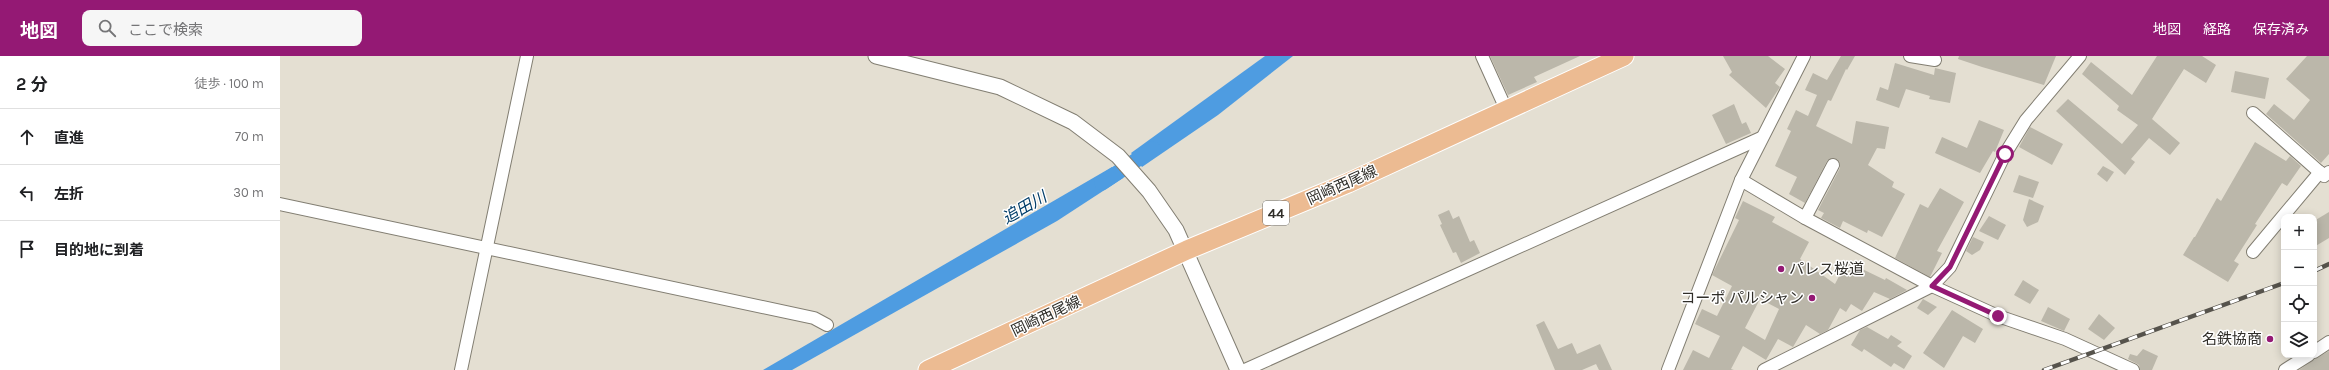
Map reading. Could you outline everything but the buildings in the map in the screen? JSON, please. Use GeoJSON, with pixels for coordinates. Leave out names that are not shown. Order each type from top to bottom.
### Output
{"type":"FeatureCollection","features":[{"type":"Feature","properties":{"kind":"main road","name":"岡崎西尾線"},"geometry":{"type":"LineString","coordinates":[[928,370],[1187,250],[1348,183],[1624,56]]}},
{"type":"Feature","properties":{"kind":"street"},"geometry":{"type":"LineString","coordinates":[[461,370],[527,56]]}},
{"type":"Feature","properties":{"kind":"street"},"geometry":{"type":"LineString","coordinates":[[876,56],[1000,87],[1073,122],[1116,155],[1136,175],[1172,224],[1187,250],[1238,370]]}},
{"type":"Feature","properties":{"kind":"street"},"geometry":{"type":"LineString","coordinates":[[1482,56],[1506,109]]}},
{"type":"Feature","properties":{"kind":"street"},"geometry":{"type":"LineString","coordinates":[[1668,370],[1740,180],[1804,56]]}},
{"type":"Feature","properties":{"kind":"street"},"geometry":{"type":"LineString","coordinates":[[1910,56],[1935,60]]}},
{"type":"Feature","properties":{"kind":"street"},"geometry":{"type":"LineString","coordinates":[[1764,370],[1932,286],[1950,267],[2001,161],[2022,127],[2079,56]]}},
{"type":"Feature","properties":{"kind":"street"},"geometry":{"type":"LineString","coordinates":[[2253,113],[2326,175],[2253,252]]}},
{"type":"Feature","properties":{"kind":"street"},"geometry":{"type":"LineString","coordinates":[[1245,370],[1761,138]]}},
{"type":"Feature","properties":{"kind":"street"},"geometry":{"type":"LineString","coordinates":[[1806,218],[1834,165]]}},
{"type":"Feature","properties":{"kind":"street"},"geometry":{"type":"LineString","coordinates":[[1740,180],[1806,218],[1932,286],[1998,316],[2065,339],[2133,370]]}},
{"type":"Feature","properties":{"kind":"street"},"geometry":{"type":"LineString","coordinates":[[280,204],[814,318],[827,325]]}},
{"type":"Feature","properties":{"kind":"street"},"geometry":{"type":"LineString","coordinates":[[2317,350],[2329,342]]}},
{"type":"Feature","properties":{"kind":"street"},"geometry":{"type":"LineString","coordinates":[[2292,368],[2305,358]]}},
{"type":"Feature","properties":{"kind":"water"},"geometry":{"type":"Polygon","coordinates":[[[1265,56],[1293,56],[1218,115],[1142,167],[1131,153],[1265,56]]]}},
{"type":"Feature","properties":{"kind":"water"},"geometry":{"type":"Polygon","coordinates":[[[1112,167],[1123,178],[1057,221],[792,370],[763,370],[1112,167]]]}},
{"type":"Feature","properties":{"kind":"waterway","name":"追田川"},"geometry":{"type":"LineString","coordinates":[[1102,183],[1153,149]]}},
{"type":"Feature","properties":{"kind":"railway"},"geometry":{"type":"LineString","coordinates":[[2317,270],[2329,264]]}},
{"type":"Feature","properties":{"kind":"railway"},"geometry":{"type":"LineString","coordinates":[[2044,370],[2281,284]]}},
{"type":"Feature","properties":{"kind":"place","name":"パレス桜道"},"geometry":{"type":"Point","coordinates":[1781,269]}},
{"type":"Feature","properties":{"kind":"place","name":"コーポ パルシャン"},"geometry":{"type":"Point","coordinates":[1812,298]}},
{"type":"Feature","properties":{"kind":"place","name":"名鉄協商"},"geometry":{"type":"Point","coordinates":[2270,339]}},
{"type":"Feature","properties":{"kind":"route"},"geometry":{"type":"LineString","coordinates":[[1998,316],[1932,286],[1950,267],[2005,154]]}}]}
